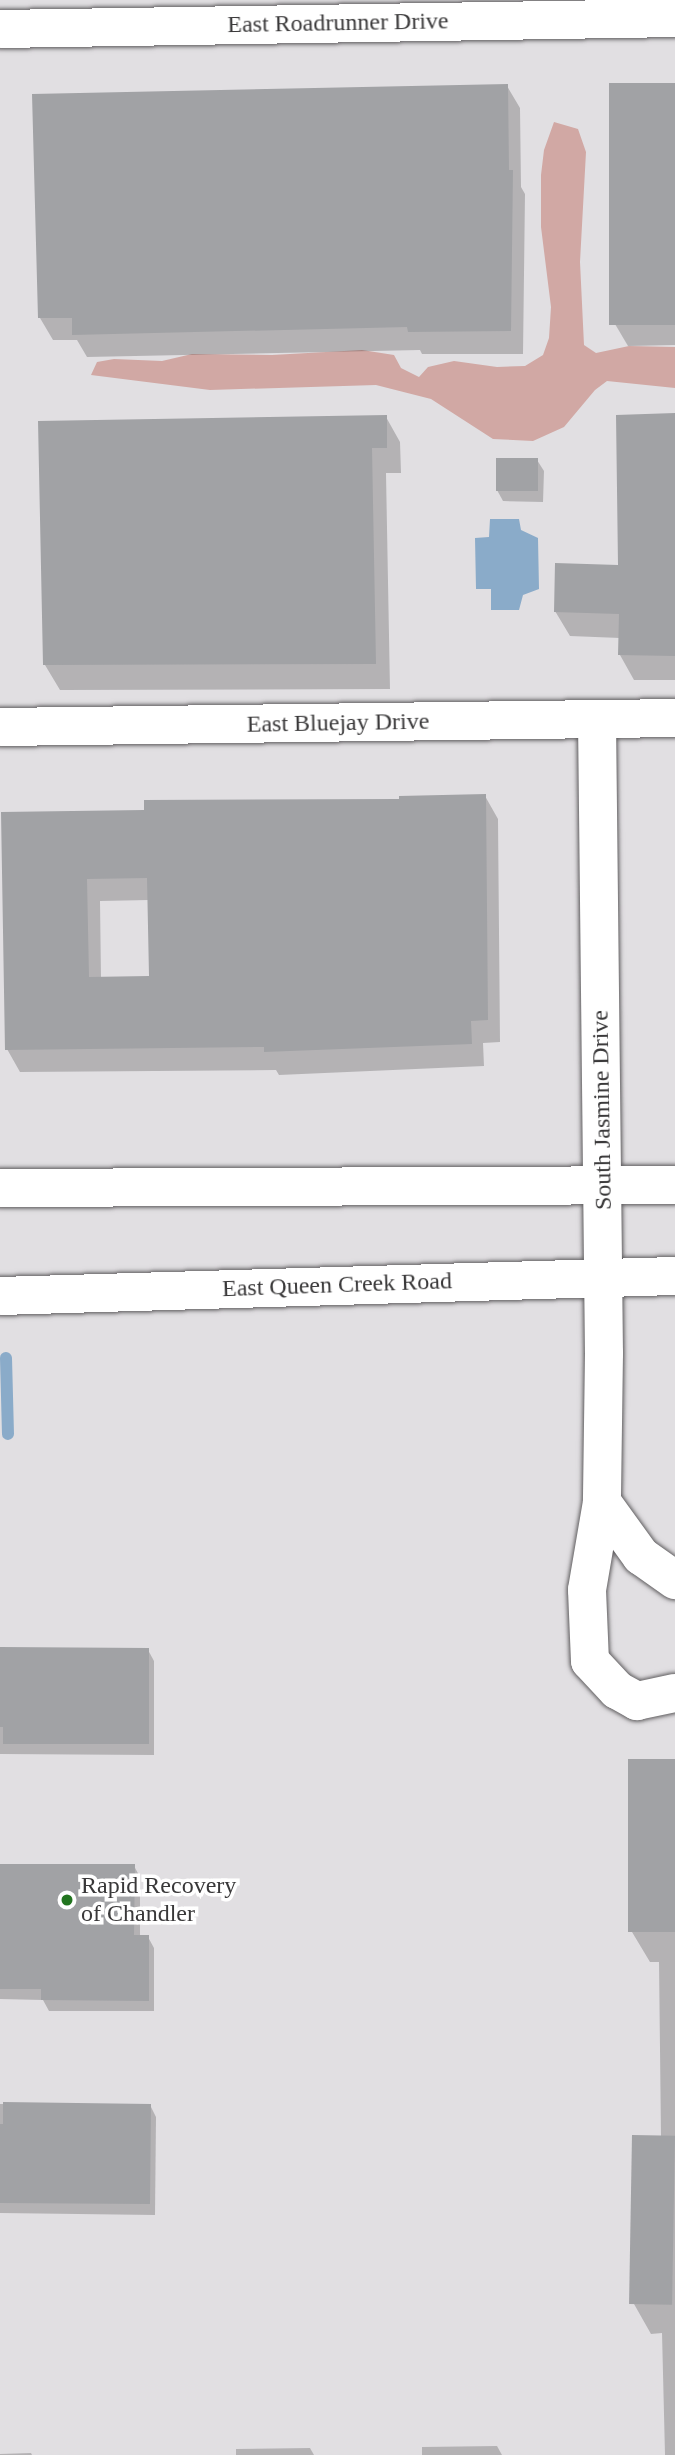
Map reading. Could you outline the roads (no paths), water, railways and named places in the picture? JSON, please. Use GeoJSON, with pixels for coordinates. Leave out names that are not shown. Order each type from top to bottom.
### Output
{"type":"FeatureCollection","features":[{"type":"Feature","properties":{"kind":"street","name":"East Roadrunner Drive"},"geometry":{"type":"LineString","coordinates":[[0,29],[675,18]]}},
{"type":"Feature","properties":{"kind":"street","name":"East Bluejay Drive"},"geometry":{"type":"LineString","coordinates":[[0,727],[675,718]]}},
{"type":"Feature","properties":{"kind":"street","name":"South Jasmine Drive"},"geometry":{"type":"LineString","coordinates":[[597,719],[604,1277],[602,1502],[587,1590],[590,1661],[617,1690],[637,1701],[675,1693]]}},
{"type":"Feature","properties":{"kind":"street"},"geometry":{"type":"LineString","coordinates":[[0,1188],[675,1185]]}},
{"type":"Feature","properties":{"kind":"street","name":"East Queen Creek Road"},"geometry":{"type":"LineString","coordinates":[[0,1296],[675,1276]]}},
{"type":"Feature","properties":{"kind":"street"},"geometry":{"type":"LineString","coordinates":[[602,1502],[641,1556],[675,1580]]}},
{"type":"Feature","properties":{"kind":"water"},"geometry":{"type":"Polygon","coordinates":[[[490,519],[519,519],[521,530],[538,538],[539,589],[523,595],[519,610],[491,610],[491,589],[476,589],[475,538],[489,537],[490,519]]]}},
{"type":"Feature","properties":{"kind":"waterway"},"geometry":{"type":"LineString","coordinates":[[6,1358],[8,1434]]}},
{"type":"Feature","properties":{"kind":"place","name":"Rapid Recovery of Chandler"},"geometry":{"type":"Point","coordinates":[67,1900]}}]}
